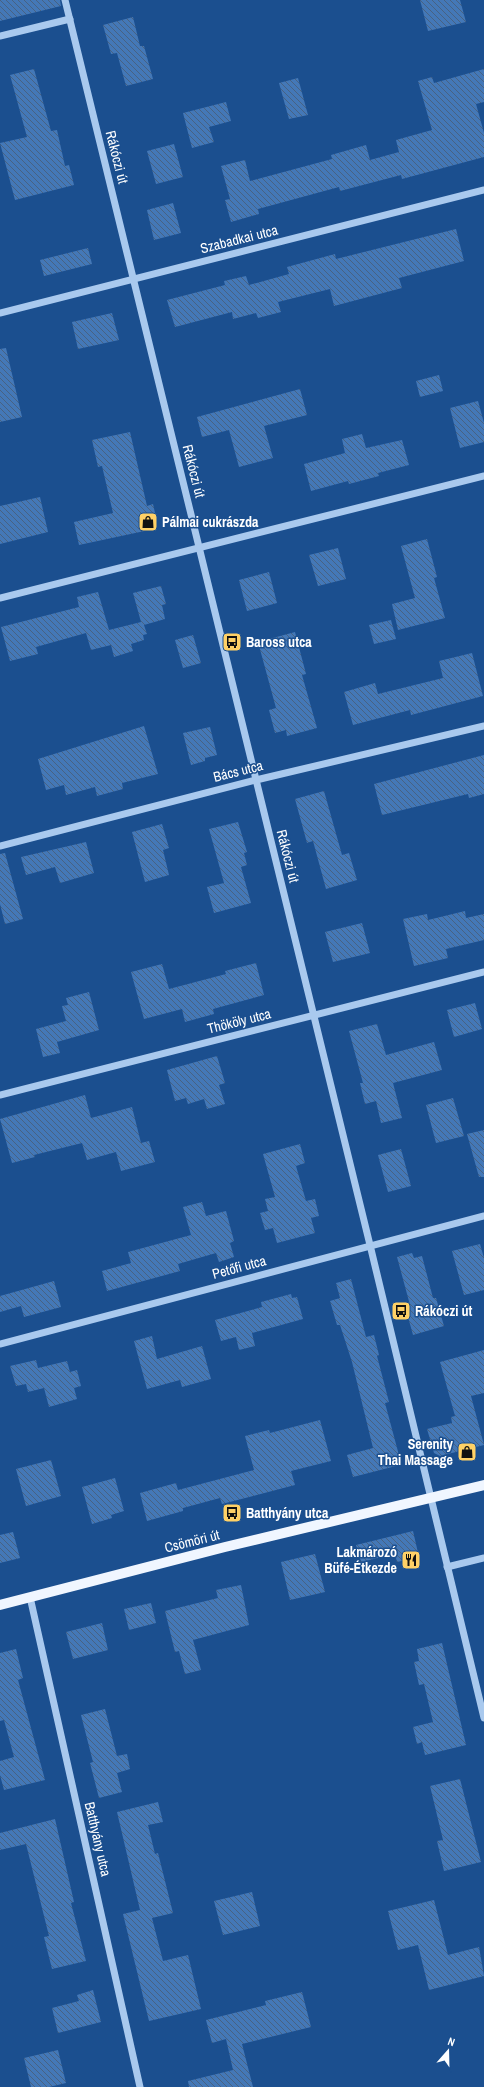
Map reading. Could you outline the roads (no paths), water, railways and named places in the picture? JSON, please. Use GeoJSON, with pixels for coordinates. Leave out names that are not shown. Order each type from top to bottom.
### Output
{"type":"FeatureCollection","features":[{"type":"Feature","properties":{"kind":"main road","name":"Csömöri út"},"geometry":{"type":"LineString","coordinates":[[0,1604],[430,1496],[484,1485]]}},
{"type":"Feature","properties":{"kind":"street","name":"Rákóczi út"},"geometry":{"type":"LineString","coordinates":[[65,0],[314,1015],[484,1718]]}},
{"type":"Feature","properties":{"kind":"street"},"geometry":{"type":"LineString","coordinates":[[0,36],[70,19]]}},
{"type":"Feature","properties":{"kind":"street","name":"Szabadkai utca"},"geometry":{"type":"LineString","coordinates":[[0,313],[484,190]]}},
{"type":"Feature","properties":{"kind":"street"},"geometry":{"type":"LineString","coordinates":[[0,598],[484,476]]}},
{"type":"Feature","properties":{"kind":"street","name":"Bács utca"},"geometry":{"type":"LineString","coordinates":[[0,846],[256,780],[484,726]]}},
{"type":"Feature","properties":{"kind":"street","name":"Thököly utca"},"geometry":{"type":"LineString","coordinates":[[0,1095],[484,972]]}},
{"type":"Feature","properties":{"kind":"street","name":"Petőfi utca"},"geometry":{"type":"LineString","coordinates":[[0,1344],[484,1216]]}},
{"type":"Feature","properties":{"kind":"street"},"geometry":{"type":"LineString","coordinates":[[447,1567],[484,1558]]}},
{"type":"Feature","properties":{"kind":"street","name":"Batthyány utca"},"geometry":{"type":"LineString","coordinates":[[30,1597],[140,2087]]}},
{"type":"Feature","properties":{"kind":"place","name":"Pálmai cukrászda"},"geometry":{"type":"Point","coordinates":[148,522]}},
{"type":"Feature","properties":{"kind":"place","name":"Baross utca"},"geometry":{"type":"Point","coordinates":[232,642]}},
{"type":"Feature","properties":{"kind":"place","name":"Rákóczi út"},"geometry":{"type":"Point","coordinates":[401,1311]}},
{"type":"Feature","properties":{"kind":"place","name":"Serenity Thai Massage"},"geometry":{"type":"Point","coordinates":[467,1452]}},
{"type":"Feature","properties":{"kind":"place","name":"Batthyány utca"},"geometry":{"type":"Point","coordinates":[232,1513]}},
{"type":"Feature","properties":{"kind":"place","name":"Lakmározó Büfé-Étkezde"},"geometry":{"type":"Point","coordinates":[411,1560]}}]}
